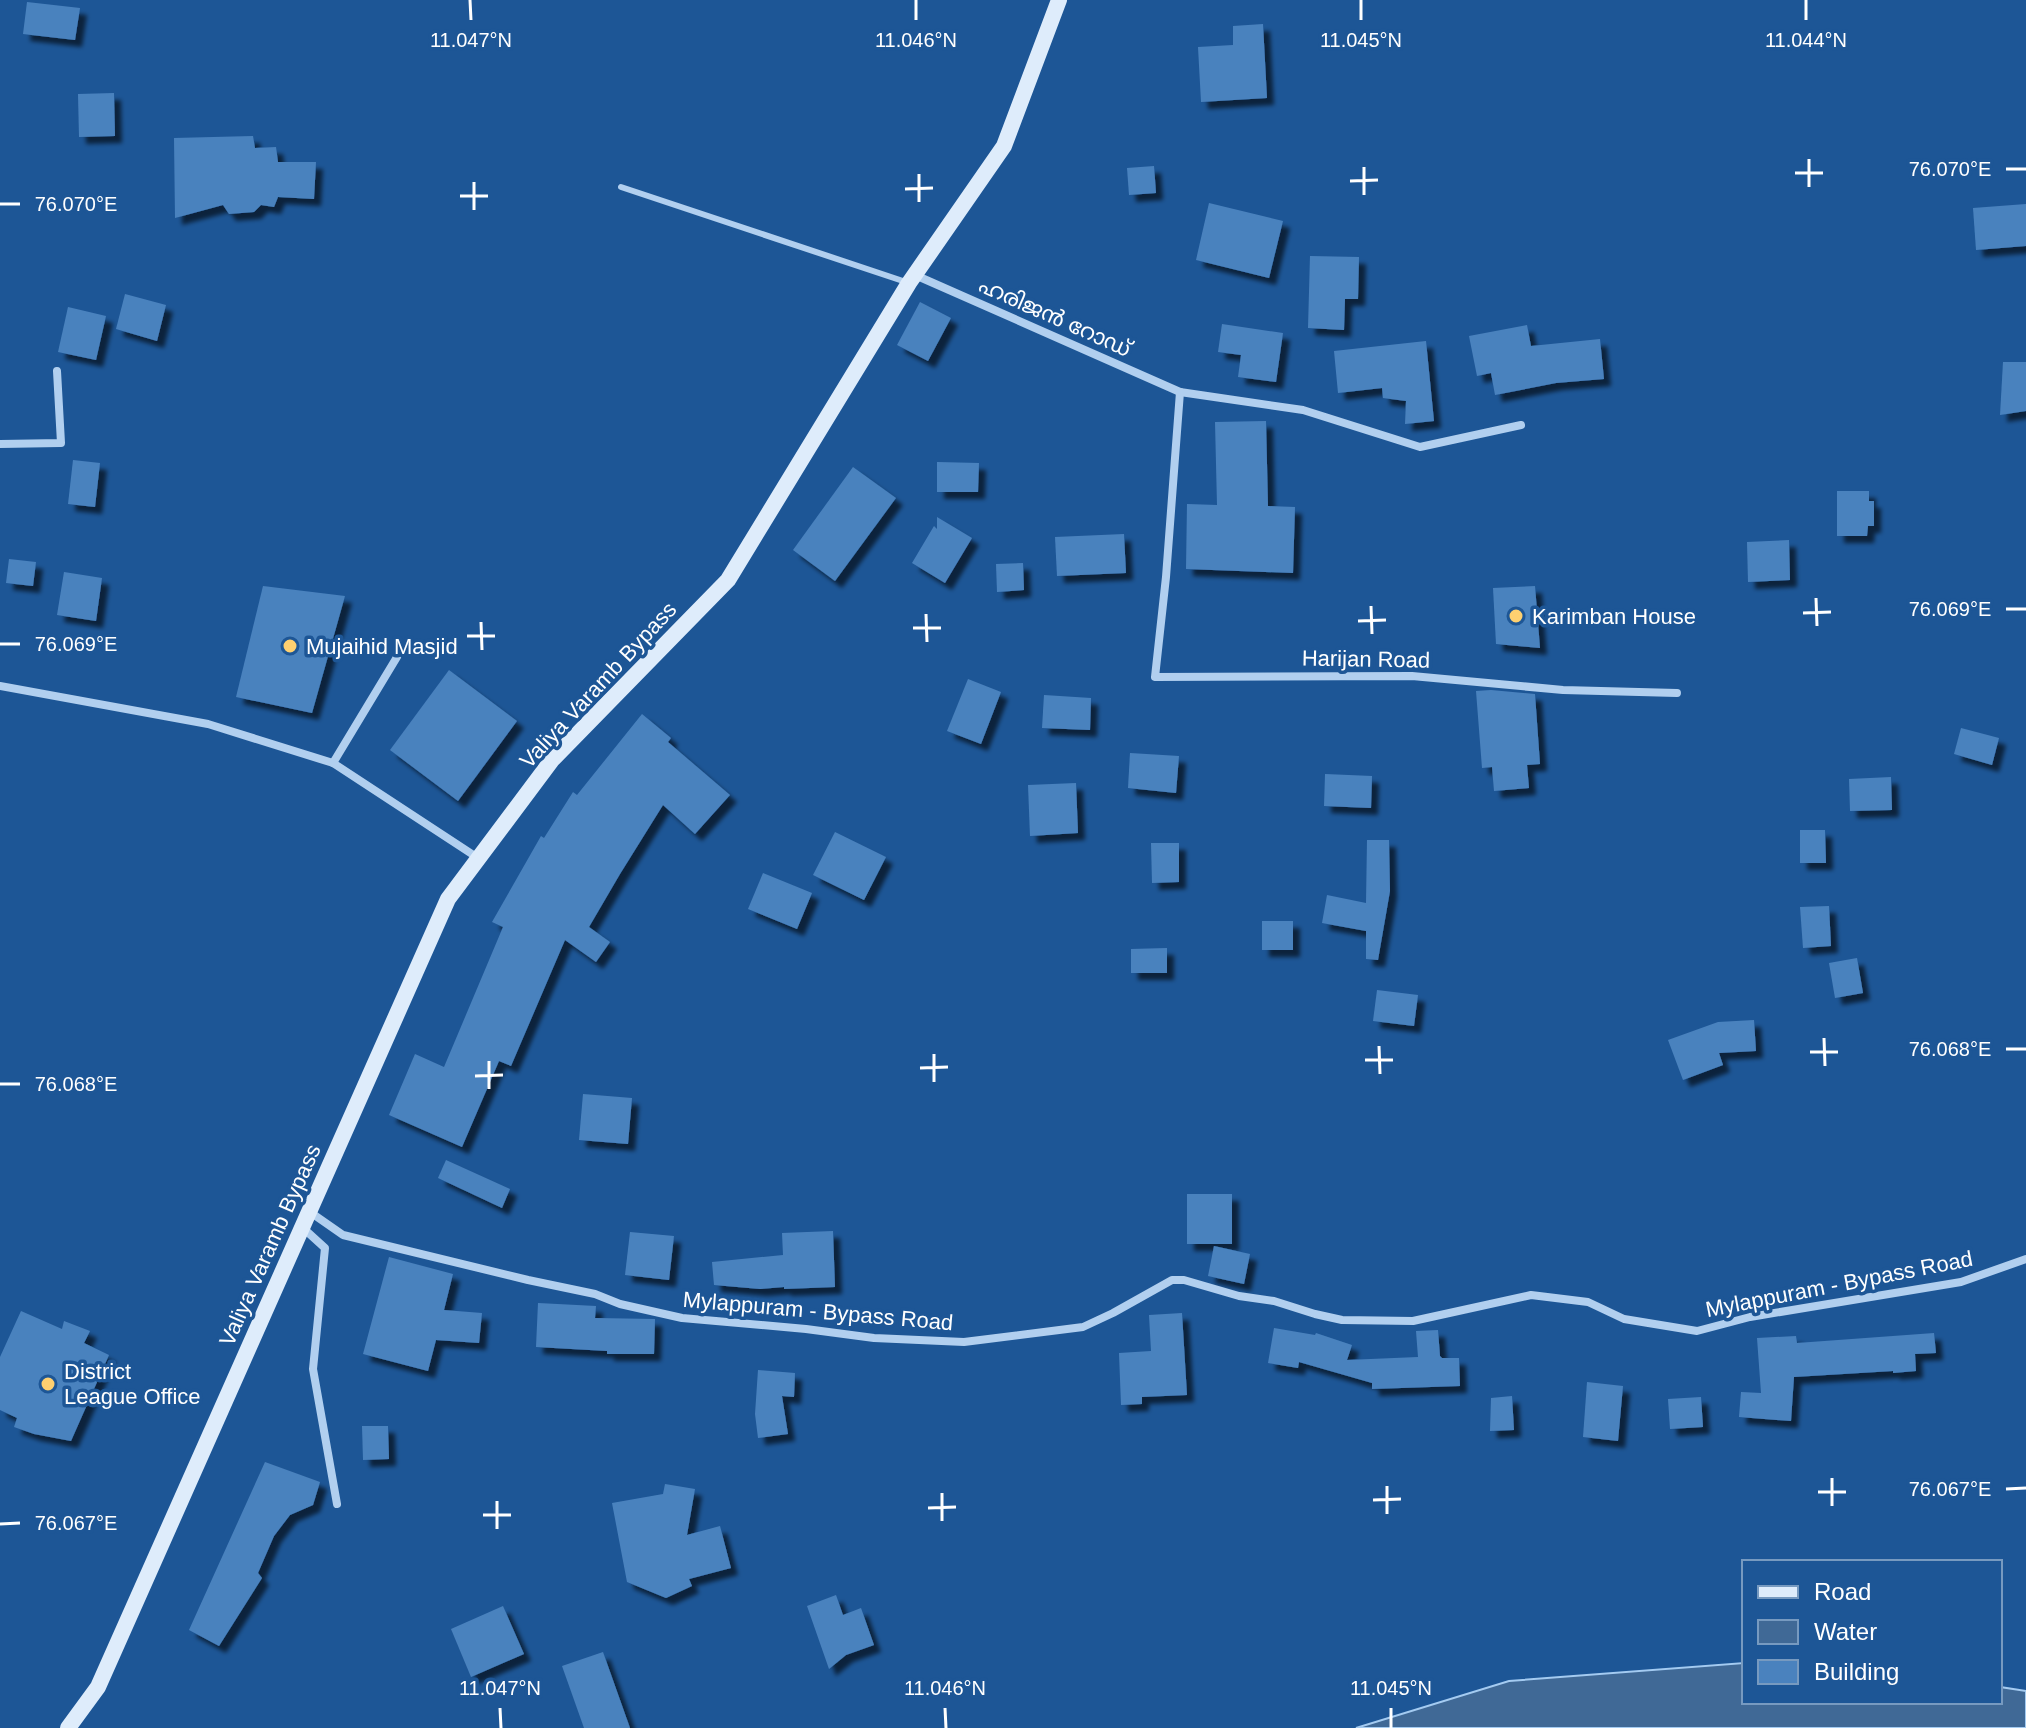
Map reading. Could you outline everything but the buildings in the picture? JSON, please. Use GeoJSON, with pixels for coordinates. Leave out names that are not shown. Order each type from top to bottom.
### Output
{"type":"FeatureCollection","features":[{"type":"Feature","properties":{"kind":"street","name":"Valiya Varamb Bypass"},"geometry":{"type":"LineString","coordinates":[[68,1728],[98,1687],[448,899],[552,760],[728,580],[912,279],[1004,146],[1059,0]]}},
{"type":"Feature","properties":{"kind":"street","name":"ഹരിജൻ റോഡ്"},"geometry":{"type":"LineString","coordinates":[[912,279],[1180,392],[1303,410],[1420,447],[1521,425]]}},
{"type":"Feature","properties":{"kind":"street"},"geometry":{"type":"LineString","coordinates":[[0,444],[61,443],[57,371]]}},
{"type":"Feature","properties":{"kind":"street","name":"Harijan Road"},"geometry":{"type":"LineString","coordinates":[[1180,392],[1155,677],[1412,676],[1563,690],[1677,693]]}},
{"type":"Feature","properties":{"kind":"street"},"geometry":{"type":"LineString","coordinates":[[333,763],[397,657]]}},
{"type":"Feature","properties":{"kind":"street"},"geometry":{"type":"LineString","coordinates":[[0,686],[208,724],[333,763],[479,858]]}},
{"type":"Feature","properties":{"kind":"street"},"geometry":{"type":"LineString","coordinates":[[306,1220],[325,1248],[313,1369],[337,1504]]}},
{"type":"Feature","properties":{"kind":"street","name":"Mylappuram - Bypass Road"},"geometry":{"type":"LineString","coordinates":[[306,1220],[343,1235],[595,1294],[620,1304],[682,1318],[874,1338],[964,1342],[1083,1327],[1172,1280],[1184,1280],[1239,1296],[1274,1301],[1342,1320],[1413,1321],[1531,1295],[1588,1302],[1624,1319],[1697,1331],[1750,1317],[1961,1282],[2026,1259]]}},
{"type":"Feature","properties":{"kind":"lane"},"geometry":{"type":"LineString","coordinates":[[621,187],[912,279]]}},
{"type":"Feature","properties":{"kind":"water"},"geometry":{"type":"Polygon","coordinates":[[[1742,1663],[1742,1704],[2002,1704],[2002,1687],[2026,1691],[2026,1728],[1356,1728],[1509,1681],[1742,1663]]]}},
{"type":"Feature","properties":{"kind":"place","name":"Karimban House"},"geometry":{"type":"Point","coordinates":[1516,616]}},
{"type":"Feature","properties":{"kind":"place","name":"Mujaihid Masjid"},"geometry":{"type":"Point","coordinates":[290,646]}},
{"type":"Feature","properties":{"kind":"place","name":"District League Office"},"geometry":{"type":"Point","coordinates":[48,1384]}}]}
